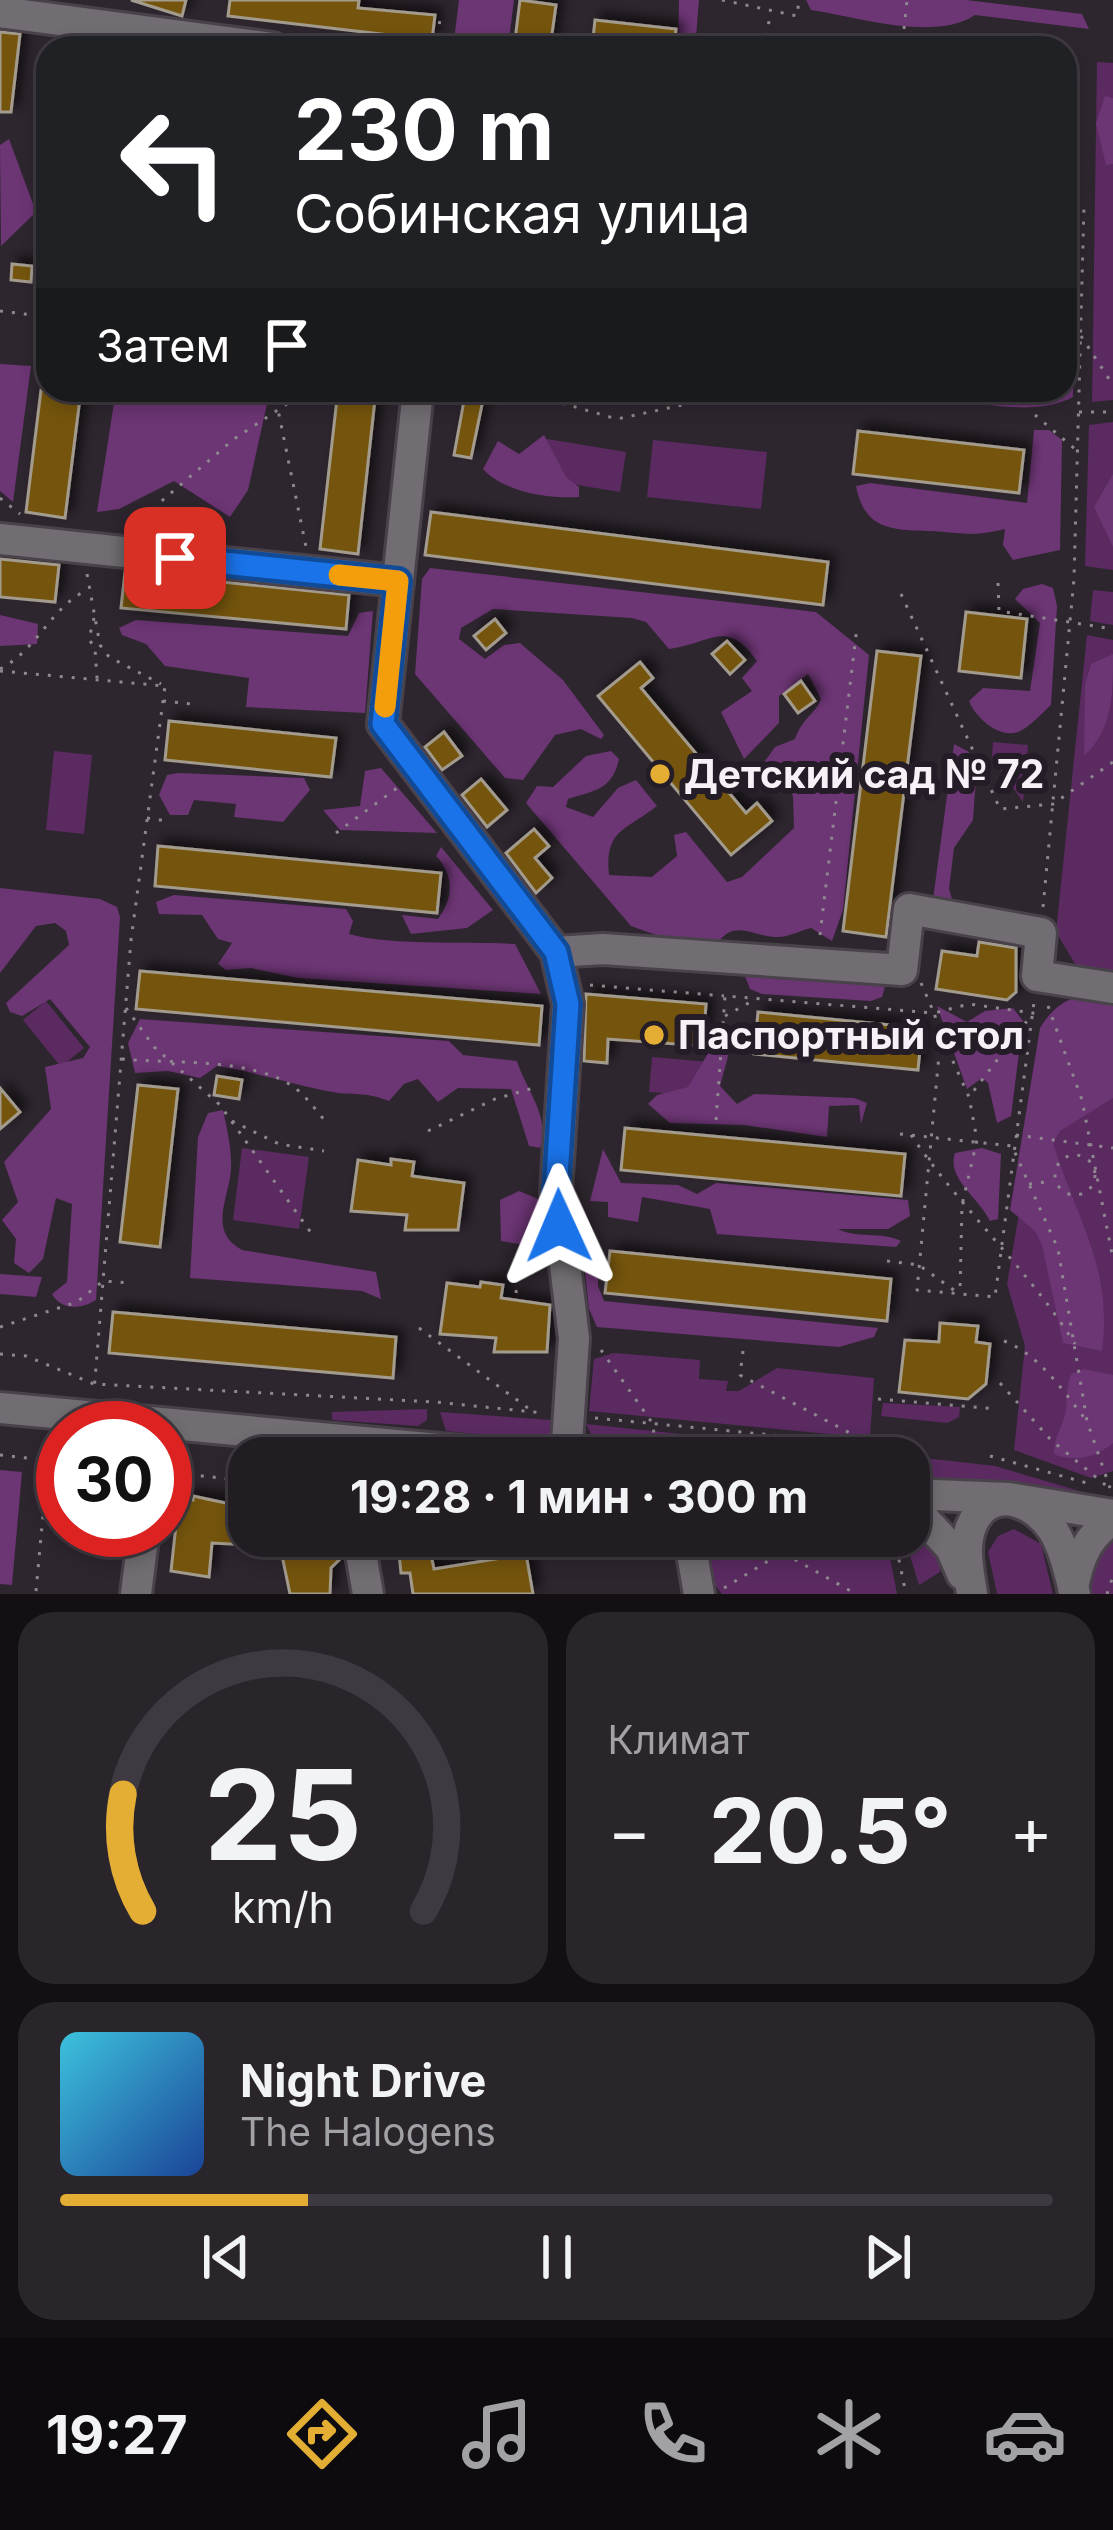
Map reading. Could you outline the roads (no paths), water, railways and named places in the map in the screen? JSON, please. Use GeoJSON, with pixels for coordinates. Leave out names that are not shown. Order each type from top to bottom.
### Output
{"type":"FeatureCollection","features":[{"type":"Feature","properties":{"kind":"street"},"geometry":{"type":"LineString","coordinates":[[0,12],[182,36]]}},
{"type":"Feature","properties":{"kind":"street"},"geometry":{"type":"LineString","coordinates":[[417,402],[383,724],[556,952],[568,1004],[556,1192],[574,1338],[568,1437]]}},
{"type":"Feature","properties":{"kind":"street"},"geometry":{"type":"LineString","coordinates":[[0,539],[398,581]]}},
{"type":"Feature","properties":{"kind":"street"},"geometry":{"type":"LineString","coordinates":[[556,952],[603,950],[902,970],[909,909],[1041,933],[1037,976],[1113,988]]}},
{"type":"Feature","properties":{"kind":"street"},"geometry":{"type":"LineString","coordinates":[[0,1408],[248,1437]]}},
{"type":"Feature","properties":{"kind":"street"},"geometry":{"type":"LineString","coordinates":[[930,1498],[1009,1498],[1112,1508],[1080,1556],[1074,1592]]}},
{"type":"Feature","properties":{"kind":"street"},"geometry":{"type":"LineString","coordinates":[[971,1594],[966,1547],[972,1525],[987,1505],[1009,1498],[1030,1505],[1053,1531],[1074,1592]]}},
{"type":"Feature","properties":{"kind":"street"},"geometry":{"type":"LineString","coordinates":[[930,1523],[951,1548],[971,1594]]}},
{"type":"Feature","properties":{"kind":"street"},"geometry":{"type":"LineString","coordinates":[[136,1594],[141,1557]]}},
{"type":"Feature","properties":{"kind":"street"},"geometry":{"type":"LineString","coordinates":[[362,1557],[368,1594]]}},
{"type":"Feature","properties":{"kind":"street"},"geometry":{"type":"LineString","coordinates":[[692,1557],[699,1594]]}},
{"type":"Feature","properties":{"kind":"place","name":"Детский сад № 72"},"geometry":{"type":"Point","coordinates":[660,774]}},
{"type":"Feature","properties":{"kind":"place","name":"Паспортный стол"},"geometry":{"type":"Point","coordinates":[654,1035]}}]}
